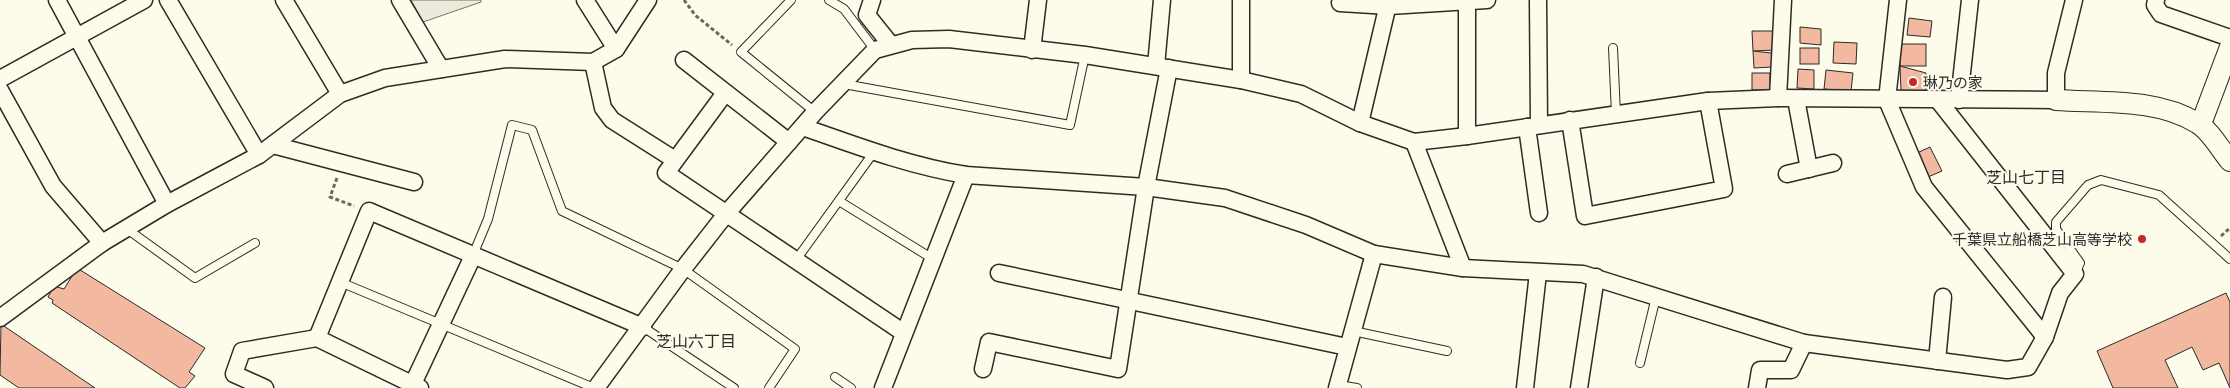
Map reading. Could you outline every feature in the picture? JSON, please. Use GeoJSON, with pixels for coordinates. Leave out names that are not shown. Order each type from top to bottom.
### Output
{"type":"FeatureCollection","features":[{"type":"Feature","properties":{"kind":"street"},"geometry":{"type":"LineString","coordinates":[[57,0],[167,204]]}},
{"type":"Feature","properties":{"kind":"street"},"geometry":{"type":"LineString","coordinates":[[0,79],[144,0]]}},
{"type":"Feature","properties":{"kind":"street"},"geometry":{"type":"LineString","coordinates":[[168,0],[259,155]]}},
{"type":"Feature","properties":{"kind":"street"},"geometry":{"type":"LineString","coordinates":[[284,0],[340,94]]}},
{"type":"Feature","properties":{"kind":"street"},"geometry":{"type":"LineString","coordinates":[[400,0],[441,68]]}},
{"type":"Feature","properties":{"kind":"street"},"geometry":{"type":"LineString","coordinates":[[585,0],[616,49]]}},
{"type":"Feature","properties":{"kind":"street"},"geometry":{"type":"LineString","coordinates":[[0,318],[102,243],[167,204],[259,155],[340,94],[385,78],[505,59],[593,62],[616,49],[648,0]]}},
{"type":"Feature","properties":{"kind":"street"},"geometry":{"type":"LineString","coordinates":[[872,0],[867,15],[883,47]]}},
{"type":"Feature","properties":{"kind":"street"},"geometry":{"type":"LineString","coordinates":[[1032,50],[1038,0]]}},
{"type":"Feature","properties":{"kind":"street"},"geometry":{"type":"LineString","coordinates":[[983,369],[990,342],[1118,369],[1163,67],[1162,0]]}},
{"type":"Feature","properties":{"kind":"street"},"geometry":{"type":"LineString","coordinates":[[1241,0],[1241,80]]}},
{"type":"Feature","properties":{"kind":"street"},"geometry":{"type":"LineString","coordinates":[[1340,3],[1467,2],[1487,0]]}},
{"type":"Feature","properties":{"kind":"street"},"geometry":{"type":"LineString","coordinates":[[1538,0],[1533,126],[1538,213]]}},
{"type":"Feature","properties":{"kind":"street"},"geometry":{"type":"LineString","coordinates":[[1778,98],[1783,0]]}},
{"type":"Feature","properties":{"kind":"street"},"geometry":{"type":"LineString","coordinates":[[1898,0],[1887,100],[1924,186],[2045,337]]}},
{"type":"Feature","properties":{"kind":"street"},"geometry":{"type":"LineString","coordinates":[[1959,100],[1970,0]]}},
{"type":"Feature","properties":{"kind":"street"},"geometry":{"type":"LineString","coordinates":[[2056,100],[2056,73],[2074,0]]}},
{"type":"Feature","properties":{"kind":"street"},"geometry":{"type":"LineString","coordinates":[[2156,0],[2155,5],[2161,14],[2230,38]]}},
{"type":"Feature","properties":{"kind":"street"},"geometry":{"type":"LineString","coordinates":[[1467,2],[1467,136]]}},
{"type":"Feature","properties":{"kind":"street"},"geometry":{"type":"LineString","coordinates":[[1360,123],[1389,3]]}},
{"type":"Feature","properties":{"kind":"street"},"geometry":{"type":"LineString","coordinates":[[595,388],[726,214],[815,112],[842,84],[883,47],[912,40],[949,39],[1085,55],[1241,80],[1301,94],[1360,123],[1414,142],[1708,101],[1778,98],[2056,100],[2148,105],[2173,112],[2199,123],[2230,161]]}},
{"type":"Feature","properties":{"kind":"street"},"geometry":{"type":"LineString","coordinates":[[2199,123],[2204,116],[2230,47]]}},
{"type":"Feature","properties":{"kind":"street"},"geometry":{"type":"LineString","coordinates":[[684,60],[789,142]]}},
{"type":"Feature","properties":{"kind":"street"},"geometry":{"type":"LineString","coordinates":[[593,62],[603,108],[612,120],[675,160]]}},
{"type":"Feature","properties":{"kind":"street"},"geometry":{"type":"LineString","coordinates":[[0,90],[53,186],[102,243]]}},
{"type":"Feature","properties":{"kind":"street"},"geometry":{"type":"LineString","coordinates":[[725,93],[666,173],[904,333]]}},
{"type":"Feature","properties":{"kind":"street"},"geometry":{"type":"LineString","coordinates":[[1796,99],[1809,169]]}},
{"type":"Feature","properties":{"kind":"street"},"geometry":{"type":"LineString","coordinates":[[803,127],[874,152],[943,172],[1146,187],[1225,198],[1306,225],[1374,254],[1462,268],[1583,274],[1804,343],[2007,370],[2028,367],[2045,337],[2060,293],[2075,274],[1938,100]]}},
{"type":"Feature","properties":{"kind":"street"},"geometry":{"type":"LineString","coordinates":[[1570,120],[1585,216],[1724,189],[1708,101]]}},
{"type":"Feature","properties":{"kind":"street"},"geometry":{"type":"LineString","coordinates":[[1414,142],[1462,268]]}},
{"type":"Feature","properties":{"kind":"street"},"geometry":{"type":"LineString","coordinates":[[273,145],[342,165],[414,182]]}},
{"type":"Feature","properties":{"kind":"street"},"geometry":{"type":"LineString","coordinates":[[1787,174],[1833,163]]}},
{"type":"Feature","properties":{"kind":"street"},"geometry":{"type":"LineString","coordinates":[[883,388],[966,175]]}},
{"type":"Feature","properties":{"kind":"street"},"geometry":{"type":"LineString","coordinates":[[317,338],[369,211],[643,326]]}},
{"type":"Feature","properties":{"kind":"street"},"geometry":{"type":"LineString","coordinates":[[1337,386],[1374,254]]}},
{"type":"Feature","properties":{"kind":"street"},"geometry":{"type":"LineString","coordinates":[[265,388],[234,374],[242,351],[317,338],[415,387],[473,256]]}},
{"type":"Feature","properties":{"kind":"street"},"geometry":{"type":"LineString","coordinates":[[1525,388],[1538,272]]}},
{"type":"Feature","properties":{"kind":"street"},"geometry":{"type":"LineString","coordinates":[[1000,273],[1129,300],[1350,339]]}},
{"type":"Feature","properties":{"kind":"street"},"geometry":{"type":"LineString","coordinates":[[1579,388],[1596,278]]}},
{"type":"Feature","properties":{"kind":"street"},"geometry":{"type":"LineString","coordinates":[[1937,361],[1944,297]]}},
{"type":"Feature","properties":{"kind":"street"},"geometry":{"type":"LineString","coordinates":[[1757,388],[1760,370],[1791,370],[1804,343]]}},
{"type":"Feature","properties":{"kind":"lane"},"geometry":{"type":"LineString","coordinates":[[791,0],[741,52],[815,112]]}},
{"type":"Feature","properties":{"kind":"lane"},"geometry":{"type":"LineString","coordinates":[[829,0],[844,9],[883,47]]}},
{"type":"Feature","properties":{"kind":"lane"},"geometry":{"type":"LineString","coordinates":[[1613,48],[1616,114]]}},
{"type":"Feature","properties":{"kind":"lane"},"geometry":{"type":"LineString","coordinates":[[842,84],[1070,125],[1085,55]]}},
{"type":"Feature","properties":{"kind":"lane"},"geometry":{"type":"LineString","coordinates":[[473,256],[488,219],[512,125],[532,130],[562,211],[683,269],[795,349],[769,388]]}},
{"type":"Feature","properties":{"kind":"lane"},"geometry":{"type":"LineString","coordinates":[[796,260],[874,152]]}},
{"type":"Feature","properties":{"kind":"lane"},"geometry":{"type":"LineString","coordinates":[[2075,274],[2080,263],[2056,228],[2056,222],[2088,185],[2101,180],[2159,195],[2230,259]]}},
{"type":"Feature","properties":{"kind":"lane"},"geometry":{"type":"LineString","coordinates":[[839,201],[934,259]]}},
{"type":"Feature","properties":{"kind":"lane"},"geometry":{"type":"LineString","coordinates":[[127,229],[195,278],[255,243]]}},
{"type":"Feature","properties":{"kind":"lane"},"geometry":{"type":"LineString","coordinates":[[340,282],[595,388]]}},
{"type":"Feature","properties":{"kind":"lane"},"geometry":{"type":"LineString","coordinates":[[1640,363],[1656,297]]}},
{"type":"Feature","properties":{"kind":"lane"},"geometry":{"type":"LineString","coordinates":[[643,326],[734,388]]}},
{"type":"Feature","properties":{"kind":"lane"},"geometry":{"type":"LineString","coordinates":[[1350,339],[1447,352]]}},
{"type":"Feature","properties":{"kind":"lane"},"geometry":{"type":"LineString","coordinates":[[835,377],[851,388]]}},
{"type":"Feature","properties":{"kind":"lane"},"geometry":{"type":"LineString","coordinates":[[1337,386],[1357,388]]}},
{"type":"Feature","properties":{"kind":"path"},"geometry":{"type":"LineString","coordinates":[[684,0],[695,15],[741,52]]}},
{"type":"Feature","properties":{"kind":"path"},"geometry":{"type":"LineString","coordinates":[[342,165],[330,197],[369,211]]}},
{"type":"Feature","properties":{"kind":"shaded area"},"geometry":{"type":"Polygon","coordinates":[[[411,0],[481,0],[481,2],[423,22],[411,0]]]}},
{"type":"Feature","properties":{"kind":"building"},"geometry":{"type":"Polygon","coordinates":[[[1909,18],[1932,21],[1930,37],[1907,35],[1909,18]]]}},
{"type":"Feature","properties":{"kind":"building"},"geometry":{"type":"Polygon","coordinates":[[[1800,27],[1821,29],[1821,45],[1800,43],[1800,27]]]}},
{"type":"Feature","properties":{"kind":"building"},"geometry":{"type":"Polygon","coordinates":[[[1752,31],[1775,31],[1776,50],[1753,51],[1752,31]]]}},
{"type":"Feature","properties":{"kind":"building"},"geometry":{"type":"Polygon","coordinates":[[[1834,42],[1857,43],[1856,64],[1833,63],[1834,42]]]}},
{"type":"Feature","properties":{"kind":"building"},"geometry":{"type":"Polygon","coordinates":[[[1900,44],[1926,44],[1926,66],[1900,66],[1900,44]]]}},
{"type":"Feature","properties":{"kind":"building"},"geometry":{"type":"Polygon","coordinates":[[[1800,48],[1819,48],[1819,64],[1800,64],[1800,48]]]}},
{"type":"Feature","properties":{"kind":"building"},"geometry":{"type":"Polygon","coordinates":[[[1753,51],[1780,54],[1772,67],[1754,68],[1753,51]]]}},
{"type":"Feature","properties":{"kind":"building","name":"琳乃の家"},"geometry":{"type":"Polygon","coordinates":[[[1900,66],[1926,73],[1926,91],[1901,91],[1900,66]]]}},
{"type":"Feature","properties":{"kind":"building"},"geometry":{"type":"Polygon","coordinates":[[[1798,69],[1814,70],[1814,89],[1797,88],[1798,69]]]}},
{"type":"Feature","properties":{"kind":"building"},"geometry":{"type":"Polygon","coordinates":[[[1826,70],[1853,73],[1851,91],[1824,89],[1826,70]]]}},
{"type":"Feature","properties":{"kind":"building"},"geometry":{"type":"Polygon","coordinates":[[[1752,73],[1770,73],[1770,90],[1752,90],[1752,73]]]}},
{"type":"Feature","properties":{"kind":"building"},"geometry":{"type":"Polygon","coordinates":[[[1930,147],[1942,171],[1928,177],[1917,153],[1930,147]]]}},
{"type":"Feature","properties":{"kind":"building"},"geometry":{"type":"Polygon","coordinates":[[[77,268],[205,348],[189,372],[195,376],[185,388],[180,388],[52,303],[53,300],[48,297],[54,286],[64,289],[77,268]]]}},
{"type":"Feature","properties":{"kind":"building"},"geometry":{"type":"Polygon","coordinates":[[[2226,293],[2230,302],[2230,388],[2219,363],[2203,370],[2192,347],[2165,360],[2178,388],[2113,388],[2097,351],[2226,293]]]}},
{"type":"Feature","properties":{"kind":"building"},"geometry":{"type":"Polygon","coordinates":[[[1,324],[95,388],[19,388],[0,375],[1,324]]]}},
{"type":"Feature","properties":{"kind":"place","name":"琳乃の家"},"geometry":{"type":"Point","coordinates":[1913,82]}},
{"type":"Feature","properties":{"kind":"place","name":"千葉県立船橋芝山高等学校"},"geometry":{"type":"Point","coordinates":[2142,239]}},
{"type":"Feature","properties":{"kind":"district","name":"芝山七丁目"},"geometry":{"type":"Point","coordinates":[2026,177]}},
{"type":"Feature","properties":{"kind":"district","name":"芝山六丁目"},"geometry":{"type":"Point","coordinates":[696,341]}}]}
